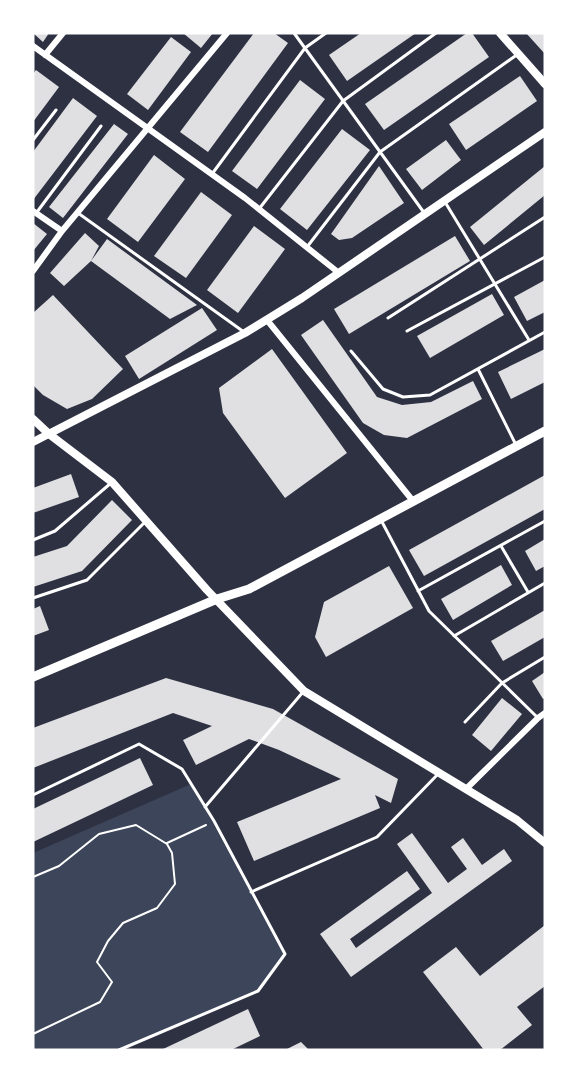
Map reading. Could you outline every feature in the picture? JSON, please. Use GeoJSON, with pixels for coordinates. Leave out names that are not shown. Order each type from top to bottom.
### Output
{"type":"FeatureCollection","features":[{"type":"Feature","properties":{"kind":"main road"},"geometry":{"type":"LineString","coordinates":[[33,676],[217,599],[249,589],[545,431]]}},
{"type":"Feature","properties":{"kind":"street"},"geometry":{"type":"LineString","coordinates":[[45,55],[63,33]]}},
{"type":"Feature","properties":{"kind":"street"},"geometry":{"type":"LineString","coordinates":[[33,271],[77,212],[227,33]]}},
{"type":"Feature","properties":{"kind":"street"},"geometry":{"type":"LineString","coordinates":[[500,33],[545,84]]}},
{"type":"Feature","properties":{"kind":"street"},"geometry":{"type":"LineString","coordinates":[[33,46],[212,174],[339,273]]}},
{"type":"Feature","properties":{"kind":"street"},"geometry":{"type":"LineString","coordinates":[[33,442],[267,320],[545,132]]}},
{"type":"Feature","properties":{"kind":"street"},"geometry":{"type":"LineString","coordinates":[[35,212],[62,231]]}},
{"type":"Feature","properties":{"kind":"street"},"geometry":{"type":"LineString","coordinates":[[267,320],[413,501]]}},
{"type":"Feature","properties":{"kind":"street"},"geometry":{"type":"LineString","coordinates":[[33,419],[112,482],[217,599],[304,691],[517,820],[545,843]]}},
{"type":"Feature","properties":{"kind":"street"},"geometry":{"type":"LineString","coordinates":[[466,789],[545,713]]}},
{"type":"Feature","properties":{"kind":"lane"},"geometry":{"type":"LineString","coordinates":[[294,33],[425,214]]}},
{"type":"Feature","properties":{"kind":"lane"},"geometry":{"type":"LineString","coordinates":[[212,174],[305,48],[326,33]]}},
{"type":"Feature","properties":{"kind":"lane"},"geometry":{"type":"LineString","coordinates":[[259,209],[343,101],[436,33]]}},
{"type":"Feature","properties":{"kind":"lane"},"geometry":{"type":"LineString","coordinates":[[308,247],[380,152],[518,54]]}},
{"type":"Feature","properties":{"kind":"lane"},"geometry":{"type":"LineString","coordinates":[[33,140],[56,110]]}},
{"type":"Feature","properties":{"kind":"lane"},"geometry":{"type":"LineString","coordinates":[[35,212],[101,126]]}},
{"type":"Feature","properties":{"kind":"lane"},"geometry":{"type":"LineString","coordinates":[[444,201],[529,341]]}},
{"type":"Feature","properties":{"kind":"lane"},"geometry":{"type":"LineString","coordinates":[[77,212],[245,333]]}},
{"type":"Feature","properties":{"kind":"lane"},"geometry":{"type":"LineString","coordinates":[[388,318],[545,217]]}},
{"type":"Feature","properties":{"kind":"lane"},"geometry":{"type":"LineString","coordinates":[[407,331],[545,257]]}},
{"type":"Feature","properties":{"kind":"lane"},"geometry":{"type":"LineString","coordinates":[[351,351],[383,389],[403,397],[430,395],[545,332]]}},
{"type":"Feature","properties":{"kind":"lane"},"geometry":{"type":"LineString","coordinates":[[478,369],[517,446]]}},
{"type":"Feature","properties":{"kind":"lane"},"geometry":{"type":"LineString","coordinates":[[33,540],[55,531],[112,482]]}},
{"type":"Feature","properties":{"kind":"lane"},"geometry":{"type":"LineString","coordinates":[[380,519],[429,611],[538,718]]}},
{"type":"Feature","properties":{"kind":"lane"},"geometry":{"type":"LineString","coordinates":[[33,598],[87,580],[147,521]]}},
{"type":"Feature","properties":{"kind":"lane"},"geometry":{"type":"LineString","coordinates":[[418,591],[545,521]]}},
{"type":"Feature","properties":{"kind":"lane"},"geometry":{"type":"LineString","coordinates":[[501,546],[528,592]]}},
{"type":"Feature","properties":{"kind":"lane"},"geometry":{"type":"LineString","coordinates":[[454,636],[545,583]]}},
{"type":"Feature","properties":{"kind":"lane"},"geometry":{"type":"LineString","coordinates":[[465,722],[502,683],[545,657]]}},
{"type":"Feature","properties":{"kind":"lane"},"geometry":{"type":"LineString","coordinates":[[205,807],[304,691]]}},
{"type":"Feature","properties":{"kind":"lane"},"geometry":{"type":"LineString","coordinates":[[33,795],[140,744],[182,769],[214,821],[285,954],[258,991],[119,1050]]}},
{"type":"Feature","properties":{"kind":"lane"},"geometry":{"type":"LineString","coordinates":[[251,892],[377,837],[439,773]]}},
{"type":"Feature","properties":{"kind":"path"},"geometry":{"type":"LineString","coordinates":[[166,844],[214,821]]}},
{"type":"Feature","properties":{"kind":"path"},"geometry":{"type":"LineString","coordinates":[[33,878],[59,866],[99,834],[136,825],[166,844],[172,853],[175,884],[157,908],[123,923],[108,941],[97,962],[112,982],[100,1002],[33,1034]]}},
{"type":"Feature","properties":{"kind":"shaded area"},"geometry":{"type":"Polygon","coordinates":[[[191,784],[285,954],[258,991],[119,1050],[33,1050],[33,853],[191,784]]]}},
{"type":"Feature","properties":{"kind":"building"},"geometry":{"type":"Polygon","coordinates":[[[33,33],[49,33],[43,42],[33,33]]]}},
{"type":"Feature","properties":{"kind":"building"},"geometry":{"type":"Polygon","coordinates":[[[183,33],[213,33],[201,48],[183,33]]]}},
{"type":"Feature","properties":{"kind":"building"},"geometry":{"type":"Polygon","coordinates":[[[254,33],[274,33],[288,43],[208,152],[180,132],[254,33]]]}},
{"type":"Feature","properties":{"kind":"building"},"geometry":{"type":"Polygon","coordinates":[[[361,33],[416,33],[347,81],[329,55],[361,33]]]}},
{"type":"Feature","properties":{"kind":"building"},"geometry":{"type":"Polygon","coordinates":[[[467,33],[472,33],[489,57],[384,130],[365,104],[467,33]]]}},
{"type":"Feature","properties":{"kind":"building"},"geometry":{"type":"Polygon","coordinates":[[[526,33],[545,33],[545,54],[526,33]]]}},
{"type":"Feature","properties":{"kind":"building"},"geometry":{"type":"Polygon","coordinates":[[[171,37],[191,52],[148,110],[127,94],[171,37]]]}},
{"type":"Feature","properties":{"kind":"building"},"geometry":{"type":"Polygon","coordinates":[[[36,70],[59,87],[33,122],[33,74],[36,70]]]}},
{"type":"Feature","properties":{"kind":"building"},"geometry":{"type":"Polygon","coordinates":[[[520,76],[537,101],[466,150],[449,124],[520,76]]]}},
{"type":"Feature","properties":{"kind":"building"},"geometry":{"type":"Polygon","coordinates":[[[300,80],[325,99],[257,189],[232,171],[300,80]]]}},
{"type":"Feature","properties":{"kind":"building"},"geometry":{"type":"Polygon","coordinates":[[[73,98],[97,116],[33,200],[33,152],[73,98]]]}},
{"type":"Feature","properties":{"kind":"building"},"geometry":{"type":"Polygon","coordinates":[[[114,124],[128,134],[63,218],[49,207],[114,124]]]}},
{"type":"Feature","properties":{"kind":"building"},"geometry":{"type":"Polygon","coordinates":[[[342,129],[370,150],[307,230],[280,209],[342,129]]]}},
{"type":"Feature","properties":{"kind":"building"},"geometry":{"type":"Polygon","coordinates":[[[446,140],[461,160],[422,190],[406,169],[446,140]]]}},
{"type":"Feature","properties":{"kind":"building"},"geometry":{"type":"Polygon","coordinates":[[[154,155],[185,179],[138,242],[107,219],[154,155]]]}},
{"type":"Feature","properties":{"kind":"building"},"geometry":{"type":"Polygon","coordinates":[[[379,166],[404,203],[352,238],[339,240],[331,234],[379,166]]]}},
{"type":"Feature","properties":{"kind":"building"},"geometry":{"type":"Polygon","coordinates":[[[545,166],[545,195],[484,245],[470,227],[545,166]]]}},
{"type":"Feature","properties":{"kind":"building"},"geometry":{"type":"Polygon","coordinates":[[[201,192],[232,215],[186,278],[154,256],[201,192]]]}},
{"type":"Feature","properties":{"kind":"building"},"geometry":{"type":"Polygon","coordinates":[[[33,223],[47,234],[33,251],[33,223]]]}},
{"type":"Feature","properties":{"kind":"building"},"geometry":{"type":"Polygon","coordinates":[[[254,226],[285,249],[238,313],[207,290],[254,226]]]}},
{"type":"Feature","properties":{"kind":"building"},"geometry":{"type":"Polygon","coordinates":[[[85,233],[99,246],[91,261],[64,286],[50,273],[85,233]]]}},
{"type":"Feature","properties":{"kind":"building"},"geometry":{"type":"Polygon","coordinates":[[[455,236],[470,261],[349,334],[334,309],[455,236]]]}},
{"type":"Feature","properties":{"kind":"building"},"geometry":{"type":"Polygon","coordinates":[[[107,239],[197,305],[170,319],[91,261],[107,239]]]}},
{"type":"Feature","properties":{"kind":"building"},"geometry":{"type":"Polygon","coordinates":[[[545,280],[545,312],[527,321],[514,297],[545,280]]]}},
{"type":"Feature","properties":{"kind":"building"},"geometry":{"type":"Polygon","coordinates":[[[492,294],[504,315],[430,358],[417,336],[492,294]]]}},
{"type":"Feature","properties":{"kind":"building"},"geometry":{"type":"Polygon","coordinates":[[[53,295],[123,369],[92,399],[67,409],[43,395],[33,385],[33,313],[53,295]]]}},
{"type":"Feature","properties":{"kind":"building"},"geometry":{"type":"Polygon","coordinates":[[[202,308],[217,330],[139,379],[125,356],[202,308]]]}},
{"type":"Feature","properties":{"kind":"building"},"geometry":{"type":"Polygon","coordinates":[[[323,320],[377,397],[402,405],[431,402],[473,381],[482,399],[407,438],[384,435],[363,423],[301,335],[323,320]]]}},
{"type":"Feature","properties":{"kind":"building"},"geometry":{"type":"Polygon","coordinates":[[[272,349],[347,453],[285,498],[223,413],[219,388],[272,349]]]}},
{"type":"Feature","properties":{"kind":"building"},"geometry":{"type":"Polygon","coordinates":[[[545,349],[545,382],[511,399],[498,372],[545,349]]]}},
{"type":"Feature","properties":{"kind":"building"},"geometry":{"type":"Polygon","coordinates":[[[71,474],[79,497],[33,513],[33,488],[71,474]]]}},
{"type":"Feature","properties":{"kind":"building"},"geometry":{"type":"Polygon","coordinates":[[[545,475],[545,509],[424,576],[409,550],[545,475]]]}},
{"type":"Feature","properties":{"kind":"building"},"geometry":{"type":"Polygon","coordinates":[[[112,500],[132,520],[82,571],[33,587],[33,557],[67,546],[112,500]]]}},
{"type":"Feature","properties":{"kind":"building"},"geometry":{"type":"Polygon","coordinates":[[[545,539],[545,566],[536,571],[525,551],[545,539]]]}},
{"type":"Feature","properties":{"kind":"building"},"geometry":{"type":"Polygon","coordinates":[[[501,565],[512,585],[453,620],[441,599],[501,565]]]}},
{"type":"Feature","properties":{"kind":"building"},"geometry":{"type":"Polygon","coordinates":[[[389,566],[413,608],[326,657],[315,637],[324,602],[389,566]]]}},
{"type":"Feature","properties":{"kind":"building"},"geometry":{"type":"Polygon","coordinates":[[[40,606],[49,630],[33,636],[33,609],[40,606]]]}},
{"type":"Feature","properties":{"kind":"building"},"geometry":{"type":"Polygon","coordinates":[[[545,610],[545,637],[503,661],[491,641],[545,610]]]}},
{"type":"Feature","properties":{"kind":"building"},"geometry":{"type":"Polygon","coordinates":[[[545,672],[545,698],[543,699],[532,681],[545,672]]]}},
{"type":"Feature","properties":{"kind":"building"},"geometry":{"type":"Polygon","coordinates":[[[166,678],[273,709],[398,779],[391,803],[375,795],[380,808],[254,861],[237,822],[341,779],[279,750],[249,739],[196,765],[183,740],[212,726],[173,713],[33,768],[33,728],[166,678]]]}},
{"type":"Feature","properties":{"kind":"building"},"geometry":{"type":"Polygon","coordinates":[[[502,698],[522,714],[491,751],[472,735],[502,698]]]}},
{"type":"Feature","properties":{"kind":"building"},"geometry":{"type":"Polygon","coordinates":[[[140,758],[153,785],[33,842],[33,809],[140,758]]]}},
{"type":"Feature","properties":{"kind":"building"},"geometry":{"type":"Polygon","coordinates":[[[412,833],[448,883],[467,869],[451,847],[463,838],[482,865],[504,849],[512,861],[351,977],[320,934],[407,871],[420,889],[350,939],[356,948],[432,893],[397,844],[412,833]]]}},
{"type":"Feature","properties":{"kind":"building"},"geometry":{"type":"Polygon","coordinates":[[[545,925],[545,986],[517,1007],[532,1025],[500,1050],[484,1050],[423,972],[456,947],[480,976],[545,925]]]}},
{"type":"Feature","properties":{"kind":"building"},"geometry":{"type":"Polygon","coordinates":[[[248,1009],[260,1036],[231,1050],[161,1050],[248,1009]]]}},
{"type":"Feature","properties":{"kind":"building"},"geometry":{"type":"Polygon","coordinates":[[[301,1042],[309,1050],[285,1050],[301,1042]]]}}]}
